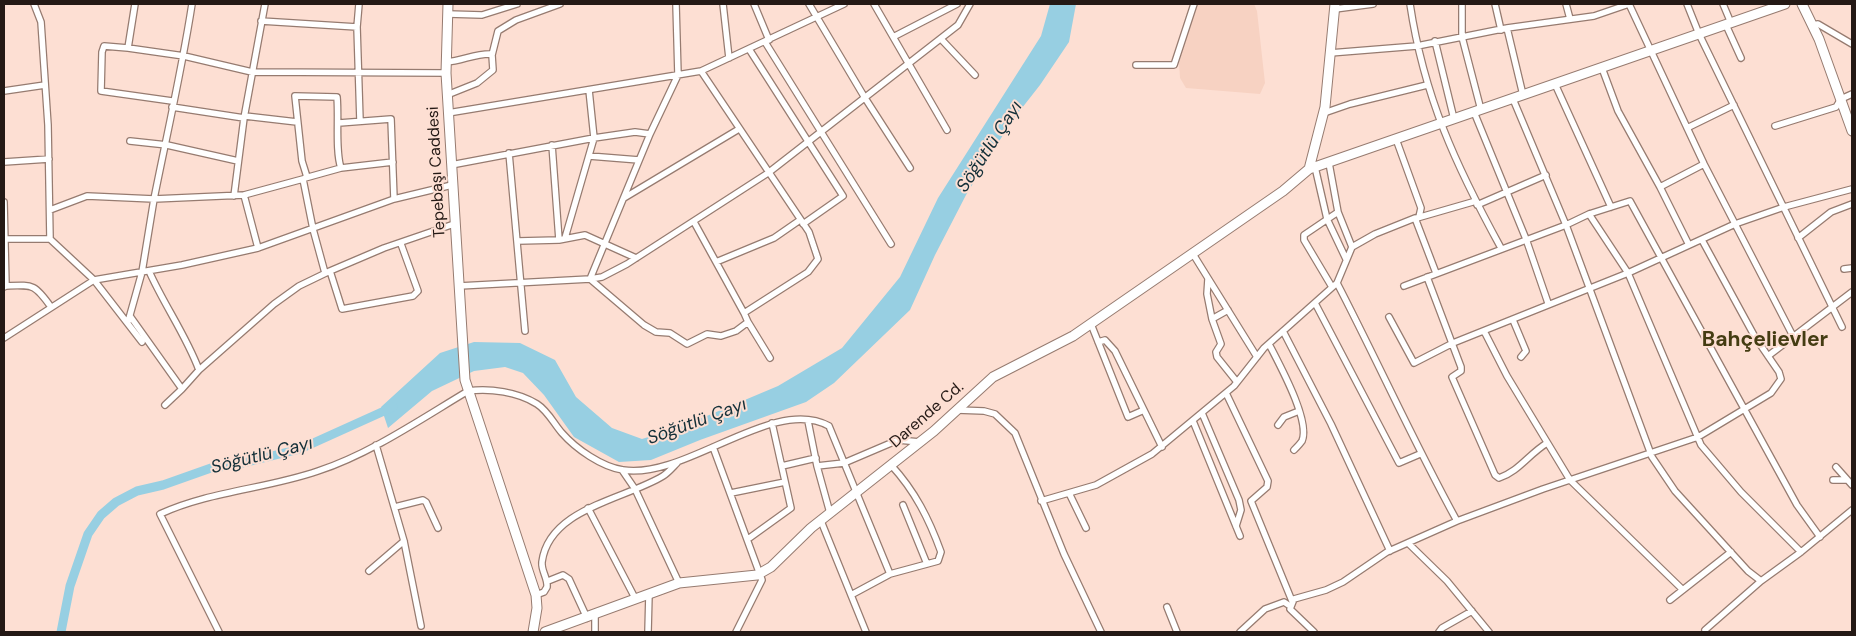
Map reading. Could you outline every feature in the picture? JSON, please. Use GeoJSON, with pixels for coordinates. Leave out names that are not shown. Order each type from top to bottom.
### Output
{"type":"FeatureCollection","features":[{"type":"Feature","properties":{"kind":"street"},"geometry":{"type":"LineString","coordinates":[[34,4],[41,22],[49,159],[50,239]]}},
{"type":"Feature","properties":{"kind":"street"},"geometry":{"type":"LineString","coordinates":[[128,48],[135,4]]}},
{"type":"Feature","properties":{"kind":"street"},"geometry":{"type":"LineString","coordinates":[[142,342],[129,319],[145,271],[154,199],[167,145],[172,104],[184,56],[192,4]]}},
{"type":"Feature","properties":{"kind":"street"},"geometry":{"type":"LineString","coordinates":[[234,196],[252,72],[265,4]]}},
{"type":"Feature","properties":{"kind":"street"},"geometry":{"type":"LineString","coordinates":[[359,4],[357,27],[360,121]]}},
{"type":"Feature","properties":{"kind":"street","name":"Tepebaşı Caddesi"},"geometry":{"type":"LineString","coordinates":[[448,4],[446,73],[450,166],[465,380],[536,595]]}},
{"type":"Feature","properties":{"kind":"street"},"geometry":{"type":"LineString","coordinates":[[448,14],[482,15],[517,4]]}},
{"type":"Feature","properties":{"kind":"street"},"geometry":{"type":"LineString","coordinates":[[447,95],[466,88],[484,78],[492,70],[492,54],[498,31],[516,20],[560,4]]}},
{"type":"Feature","properties":{"kind":"street"},"geometry":{"type":"LineString","coordinates":[[590,279],[650,134],[678,75],[676,4]]}},
{"type":"Feature","properties":{"kind":"street"},"geometry":{"type":"LineString","coordinates":[[723,4],[729,58]]}},
{"type":"Feature","properties":{"kind":"street"},"geometry":{"type":"LineString","coordinates":[[754,4],[767,41],[820,132],[891,244]]}},
{"type":"Feature","properties":{"kind":"street"},"geometry":{"type":"LineString","coordinates":[[809,4],[864,98],[910,168]]}},
{"type":"Feature","properties":{"kind":"street"},"geometry":{"type":"LineString","coordinates":[[448,113],[701,71],[844,4]]}},
{"type":"Feature","properties":{"kind":"street"},"geometry":{"type":"LineString","coordinates":[[874,4],[894,36],[907,64],[947,130]]}},
{"type":"Feature","properties":{"kind":"street"},"geometry":{"type":"LineString","coordinates":[[894,36],[957,4]]}},
{"type":"Feature","properties":{"kind":"street"},"geometry":{"type":"LineString","coordinates":[[459,286],[602,277],[636,258],[768,174],[958,25],[970,4]]}},
{"type":"Feature","properties":{"kind":"street"},"geometry":{"type":"LineString","coordinates":[[1136,65],[1174,64],[1194,4]]}},
{"type":"Feature","properties":{"kind":"street"},"geometry":{"type":"LineString","coordinates":[[1346,259],[1327,219],[1312,168],[1324,113],[1335,6],[1373,4]]}},
{"type":"Feature","properties":{"kind":"street"},"geometry":{"type":"LineString","coordinates":[[1410,4],[1416,46],[1440,124],[1476,203],[1501,248]]}},
{"type":"Feature","properties":{"kind":"street"},"geometry":{"type":"LineString","coordinates":[[1462,4],[1462,37],[1477,111],[1505,192],[1526,239],[1548,303]]}},
{"type":"Feature","properties":{"kind":"street"},"geometry":{"type":"LineString","coordinates":[[1495,4],[1523,95]]}},
{"type":"Feature","properties":{"kind":"street"},"geometry":{"type":"LineString","coordinates":[[1566,4],[1570,19]]}},
{"type":"Feature","properties":{"kind":"street"},"geometry":{"type":"LineString","coordinates":[[1330,53],[1416,46],[1504,29],[1594,16],[1629,4],[1704,164],[1793,336]]}},
{"type":"Feature","properties":{"kind":"street"},"geometry":{"type":"LineString","coordinates":[[1688,4],[1699,34],[1842,327]]}},
{"type":"Feature","properties":{"kind":"street"},"geometry":{"type":"LineString","coordinates":[[1724,4],[1728,24],[1741,58]]}},
{"type":"Feature","properties":{"kind":"street"},"geometry":{"type":"LineString","coordinates":[[1312,168],[1785,4]]}},
{"type":"Feature","properties":{"kind":"street"},"geometry":{"type":"LineString","coordinates":[[1803,4],[1852,131]]}},
{"type":"Feature","properties":{"kind":"street"},"geometry":{"type":"LineString","coordinates":[[261,21],[357,27]]}},
{"type":"Feature","properties":{"kind":"street"},"geometry":{"type":"LineString","coordinates":[[1812,25],[1818,24],[1852,44]]}},
{"type":"Feature","properties":{"kind":"street"},"geometry":{"type":"LineString","coordinates":[[940,39],[975,75]]}},
{"type":"Feature","properties":{"kind":"street"},"geometry":{"type":"LineString","coordinates":[[1436,41],[1454,119]]}},
{"type":"Feature","properties":{"kind":"street"},"geometry":{"type":"LineString","coordinates":[[297,122],[245,117],[101,91],[102,52],[104,46],[184,56],[252,72],[446,73]]}},
{"type":"Feature","properties":{"kind":"street"},"geometry":{"type":"LineString","coordinates":[[716,262],[774,238],[843,196],[749,49]]}},
{"type":"Feature","properties":{"kind":"street"},"geometry":{"type":"LineString","coordinates":[[446,62],[457,61],[478,53],[492,54]]}},
{"type":"Feature","properties":{"kind":"street"},"geometry":{"type":"LineString","coordinates":[[1602,68],[1618,111],[1660,187],[1688,245]]}},
{"type":"Feature","properties":{"kind":"street"},"geometry":{"type":"LineString","coordinates":[[701,71],[768,174],[809,232],[818,259],[808,272],[744,313]]}},
{"type":"Feature","properties":{"kind":"street"},"geometry":{"type":"LineString","coordinates":[[1324,113],[1350,104],[1427,84]]}},
{"type":"Feature","properties":{"kind":"street"},"geometry":{"type":"LineString","coordinates":[[1555,84],[1611,207]]}},
{"type":"Feature","properties":{"kind":"street"},"geometry":{"type":"LineString","coordinates":[[4,91],[45,85]]}},
{"type":"Feature","properties":{"kind":"street"},"geometry":{"type":"LineString","coordinates":[[562,239],[594,138],[589,90]]}},
{"type":"Feature","properties":{"kind":"street"},"geometry":{"type":"LineString","coordinates":[[1775,126],[1836,107],[1841,99],[1852,94]]}},
{"type":"Feature","properties":{"kind":"street"},"geometry":{"type":"LineString","coordinates":[[341,168],[338,159],[339,123],[337,97],[295,96],[302,161],[313,229],[342,309],[413,296],[418,291],[401,244]]}},
{"type":"Feature","properties":{"kind":"street"},"geometry":{"type":"LineString","coordinates":[[1513,98],[1566,225],[1651,453],[1675,491],[1748,571],[1761,581]]}},
{"type":"Feature","properties":{"kind":"street"},"geometry":{"type":"LineString","coordinates":[[1687,128],[1734,105]]}},
{"type":"Feature","properties":{"kind":"street"},"geometry":{"type":"LineString","coordinates":[[339,123],[391,118],[394,199]]}},
{"type":"Feature","properties":{"kind":"street"},"geometry":{"type":"LineString","coordinates":[[624,198],[739,129]]}},
{"type":"Feature","properties":{"kind":"street"},"geometry":{"type":"LineString","coordinates":[[450,166],[594,138],[635,132],[650,134]]}},
{"type":"Feature","properties":{"kind":"street"},"geometry":{"type":"LineString","coordinates":[[1396,139],[1420,208],[1417,218],[1436,273]]}},
{"type":"Feature","properties":{"kind":"street"},"geometry":{"type":"LineString","coordinates":[[130,141],[167,145],[238,161]]}},
{"type":"Feature","properties":{"kind":"street"},"geometry":{"type":"LineString","coordinates":[[552,145],[562,239]]}},
{"type":"Feature","properties":{"kind":"street"},"geometry":{"type":"LineString","coordinates":[[509,153],[525,331]]}},
{"type":"Feature","properties":{"kind":"street"},"geometry":{"type":"LineString","coordinates":[[589,156],[639,160]]}},
{"type":"Feature","properties":{"kind":"street"},"geometry":{"type":"LineString","coordinates":[[4,162],[49,159]]}},
{"type":"Feature","properties":{"kind":"street"},"geometry":{"type":"LineString","coordinates":[[50,210],[87,196],[154,199],[244,195],[341,168],[393,162]]}},
{"type":"Feature","properties":{"kind":"street"},"geometry":{"type":"LineString","coordinates":[[1329,162],[1338,212],[1352,248]]}},
{"type":"Feature","properties":{"kind":"street"},"geometry":{"type":"LineString","coordinates":[[1660,187],[1704,164]]}},
{"type":"Feature","properties":{"kind":"street","name":"Darende Cd."},"geometry":{"type":"LineString","coordinates":[[545,632],[680,583],[761,573],[771,568],[856,490],[920,442],[993,377],[1073,336],[1283,191],[1312,168]]}},
{"type":"Feature","properties":{"kind":"street"},"geometry":{"type":"LineString","coordinates":[[1041,501],[1096,485],[1162,447],[1226,393],[1269,344],[1335,285],[1352,248],[1375,234],[1417,218],[1476,203],[1546,175]]}},
{"type":"Feature","properties":{"kind":"street"},"geometry":{"type":"LineString","coordinates":[[4,338],[94,280],[258,248],[394,199],[452,185]]}},
{"type":"Feature","properties":{"kind":"street"},"geometry":{"type":"LineString","coordinates":[[1389,317],[1414,363],[1453,343],[1513,320],[1548,303],[1628,273],[1735,224],[1784,207],[1852,188]]}},
{"type":"Feature","properties":{"kind":"street"},"geometry":{"type":"LineString","coordinates":[[244,195],[258,248]]}},
{"type":"Feature","properties":{"kind":"street"},"geometry":{"type":"LineString","coordinates":[[1404,286],[1566,225],[1589,214],[1630,201],[1797,505],[1820,537]]}},
{"type":"Feature","properties":{"kind":"street"},"geometry":{"type":"LineString","coordinates":[[4,202],[4,286],[30,285],[39,289],[51,307]]}},
{"type":"Feature","properties":{"kind":"street"},"geometry":{"type":"LineString","coordinates":[[1798,238],[1831,212],[1852,204]]}},
{"type":"Feature","properties":{"kind":"street"},"geometry":{"type":"LineString","coordinates":[[1338,212],[1304,235],[1304,240],[1335,285],[1420,454],[1457,521]]}},
{"type":"Feature","properties":{"kind":"street"},"geometry":{"type":"LineString","coordinates":[[1589,214],[1628,273],[1701,445],[1735,485],[1801,552]]}},
{"type":"Feature","properties":{"kind":"street"},"geometry":{"type":"LineString","coordinates":[[694,222],[748,322],[770,358]]}},
{"type":"Feature","properties":{"kind":"street"},"geometry":{"type":"LineString","coordinates":[[165,405],[199,370],[274,304],[299,286],[328,272],[454,224]]}},
{"type":"Feature","properties":{"kind":"street"},"geometry":{"type":"LineString","coordinates":[[518,241],[562,239],[585,235],[636,258]]}},
{"type":"Feature","properties":{"kind":"street"},"geometry":{"type":"LineString","coordinates":[[4,239],[50,239],[94,280],[129,319],[182,389]]}},
{"type":"Feature","properties":{"kind":"street"},"geometry":{"type":"LineString","coordinates":[[1243,631],[1270,606],[1284,602],[1291,603],[1343,582],[1390,551],[1457,521],[1570,480],[1698,437],[1771,393],[1781,378],[1755,337],[1702,240]]}},
{"type":"Feature","properties":{"kind":"street"},"geometry":{"type":"LineString","coordinates":[[1193,254],[1257,357]]}},
{"type":"Feature","properties":{"kind":"street"},"geometry":{"type":"LineString","coordinates":[[1844,269],[1852,268]]}},
{"type":"Feature","properties":{"kind":"street"},"geometry":{"type":"LineString","coordinates":[[145,271],[190,346],[199,370]]}},
{"type":"Feature","properties":{"kind":"street"},"geometry":{"type":"LineString","coordinates":[[1427,277],[1462,367],[1461,371],[1452,377],[1496,475],[1499,478],[1514,471],[1534,451],[1546,443]]}},
{"type":"Feature","properties":{"kind":"street"},"geometry":{"type":"LineString","coordinates":[[590,279],[644,325],[656,332],[670,333],[687,344],[707,334],[721,336],[736,331],[748,322]]}},
{"type":"Feature","properties":{"kind":"street"},"geometry":{"type":"LineString","coordinates":[[1208,279],[1207,294],[1212,319],[1221,344],[1216,352],[1217,357],[1237,382]]}},
{"type":"Feature","properties":{"kind":"street"},"geometry":{"type":"LineString","coordinates":[[1768,356],[1852,292]]}},
{"type":"Feature","properties":{"kind":"street"},"geometry":{"type":"LineString","coordinates":[[1315,303],[1399,464],[1420,454]]}},
{"type":"Feature","properties":{"kind":"street"},"geometry":{"type":"LineString","coordinates":[[1212,319],[1228,310]]}},
{"type":"Feature","properties":{"kind":"street"},"geometry":{"type":"LineString","coordinates":[[1513,320],[1526,350],[1521,357]]}},
{"type":"Feature","properties":{"kind":"street"},"geometry":{"type":"LineString","coordinates":[[1091,324],[1128,418],[1144,410]]}},
{"type":"Feature","properties":{"kind":"street"},"geometry":{"type":"LineString","coordinates":[[1283,331],[1331,424],[1390,551]]}},
{"type":"Feature","properties":{"kind":"street"},"geometry":{"type":"LineString","coordinates":[[1484,331],[1507,376],[1570,480],[1682,590]]}},
{"type":"Feature","properties":{"kind":"street"},"geometry":{"type":"LineString","coordinates":[[1098,342],[1104,340],[1114,351],[1162,447]]}},
{"type":"Feature","properties":{"kind":"street"},"geometry":{"type":"LineString","coordinates":[[1269,344],[1293,390],[1299,411],[1303,436],[1302,442],[1294,450]]}},
{"type":"Feature","properties":{"kind":"street"},"geometry":{"type":"LineString","coordinates":[[219,632],[160,514],[192,501],[316,472],[376,445],[468,391],[490,389],[523,398],[538,405],[564,435],[591,457],[622,470],[642,470],[677,463],[713,446],[772,423],[808,420],[822,422],[829,426],[890,574]]}},
{"type":"Feature","properties":{"kind":"street"},"geometry":{"type":"LineString","coordinates":[[1226,393],[1268,481],[1267,487],[1251,501],[1291,603],[1290,609],[1314,632]]}},
{"type":"Feature","properties":{"kind":"street"},"geometry":{"type":"LineString","coordinates":[[956,410],[984,411],[995,414],[1014,433],[1041,501],[1101,632]]}},
{"type":"Feature","properties":{"kind":"street"},"geometry":{"type":"LineString","coordinates":[[1278,425],[1284,417],[1299,411]]}},
{"type":"Feature","properties":{"kind":"street"},"geometry":{"type":"LineString","coordinates":[[1202,413],[1239,500],[1241,510],[1236,526]]}},
{"type":"Feature","properties":{"kind":"street"},"geometry":{"type":"LineString","coordinates":[[808,420],[816,466],[830,513]]}},
{"type":"Feature","properties":{"kind":"street"},"geometry":{"type":"LineString","coordinates":[[1193,421],[1240,536]]}},
{"type":"Feature","properties":{"kind":"street"},"geometry":{"type":"LineString","coordinates":[[748,539],[791,508],[772,423]]}},
{"type":"Feature","properties":{"kind":"street"},"geometry":{"type":"LineString","coordinates":[[816,466],[844,463],[898,440],[920,442]]}},
{"type":"Feature","properties":{"kind":"street"},"geometry":{"type":"LineString","coordinates":[[376,445],[404,541],[421,626]]}},
{"type":"Feature","properties":{"kind":"street"},"geometry":{"type":"LineString","coordinates":[[713,446],[762,580],[736,632]]}},
{"type":"Feature","properties":{"kind":"street"},"geometry":{"type":"LineString","coordinates":[[782,466],[816,458]]}},
{"type":"Feature","properties":{"kind":"street"},"geometry":{"type":"LineString","coordinates":[[548,581],[543,572],[542,562],[546,547],[564,524],[588,508],[664,476],[677,463]]}},
{"type":"Feature","properties":{"kind":"street"},"geometry":{"type":"LineString","coordinates":[[850,595],[890,574],[938,561],[941,552],[922,506],[906,482],[891,465]]}},
{"type":"Feature","properties":{"kind":"street"},"geometry":{"type":"LineString","coordinates":[[1836,467],[1850,482]]}},
{"type":"Feature","properties":{"kind":"street"},"geometry":{"type":"LineString","coordinates":[[622,470],[635,489],[680,583]]}},
{"type":"Feature","properties":{"kind":"street"},"geometry":{"type":"LineString","coordinates":[[1833,480],[1850,482]]}},
{"type":"Feature","properties":{"kind":"street"},"geometry":{"type":"LineString","coordinates":[[731,493],[784,482]]}},
{"type":"Feature","properties":{"kind":"street"},"geometry":{"type":"LineString","coordinates":[[1070,493],[1086,528]]}},
{"type":"Feature","properties":{"kind":"street"},"geometry":{"type":"LineString","coordinates":[[395,508],[423,500],[426,502],[438,528]]}},
{"type":"Feature","properties":{"kind":"street"},"geometry":{"type":"LineString","coordinates":[[903,505],[927,564]]}},
{"type":"Feature","properties":{"kind":"street"},"geometry":{"type":"LineString","coordinates":[[588,508],[635,598]]}},
{"type":"Feature","properties":{"kind":"street"},"geometry":{"type":"LineString","coordinates":[[1705,630],[1761,581],[1801,552],[1852,510]]}},
{"type":"Feature","properties":{"kind":"street"},"geometry":{"type":"LineString","coordinates":[[821,521],[866,632]]}},
{"type":"Feature","properties":{"kind":"street"},"geometry":{"type":"LineString","coordinates":[[369,571],[404,541]]}},
{"type":"Feature","properties":{"kind":"street"},"geometry":{"type":"LineString","coordinates":[[1409,544],[1447,580],[1489,632]]}},
{"type":"Feature","properties":{"kind":"street"},"geometry":{"type":"LineString","coordinates":[[1670,600],[1731,552]]}},
{"type":"Feature","properties":{"kind":"street"},"geometry":{"type":"LineString","coordinates":[[533,632],[537,608],[536,595],[544,592],[548,581],[563,575],[568,579],[591,616],[595,632]]}},
{"type":"Feature","properties":{"kind":"street"},"geometry":{"type":"LineString","coordinates":[[648,594],[648,632]]}},
{"type":"Feature","properties":{"kind":"street"},"geometry":{"type":"LineString","coordinates":[[1167,607],[1178,632]]}},
{"type":"Feature","properties":{"kind":"street"},"geometry":{"type":"LineString","coordinates":[[1439,632],[1442,628],[1472,611]]}},
{"type":"Feature","properties":{"kind":"shaded area"},"geometry":{"type":"Polygon","coordinates":[[[1197,4],[1254,4],[1257,11],[1265,83],[1260,94],[1186,88],[1180,78],[1179,63],[1197,4]]]}},
{"type":"Feature","properties":{"kind":"water"},"geometry":{"type":"Polygon","coordinates":[[[1050,4],[1076,4],[1069,42],[1040,85],[1011,122],[966,195],[935,255],[910,310],[834,383],[806,402],[700,440],[651,460],[619,462],[574,437],[544,395],[523,373],[505,367],[474,371],[432,391],[388,428],[381,407],[440,353],[474,342],[520,343],[555,360],[576,397],[612,428],[642,439],[683,426],[778,386],[842,348],[900,277],[938,198],[1041,36],[1050,4]]]}},
{"type":"Feature","properties":{"kind":"waterway","name":"Söğütlü Çayı"},"geometry":{"type":"LineString","coordinates":[[61,632],[70,586],[88,534],[101,515],[116,502],[137,491],[163,485],[211,468],[235,465],[300,449],[393,407]]}},
{"type":"Feature","properties":{"kind":"district","name":"Bahçelievler"},"geometry":{"type":"Point","coordinates":[1765,340]}}]}
